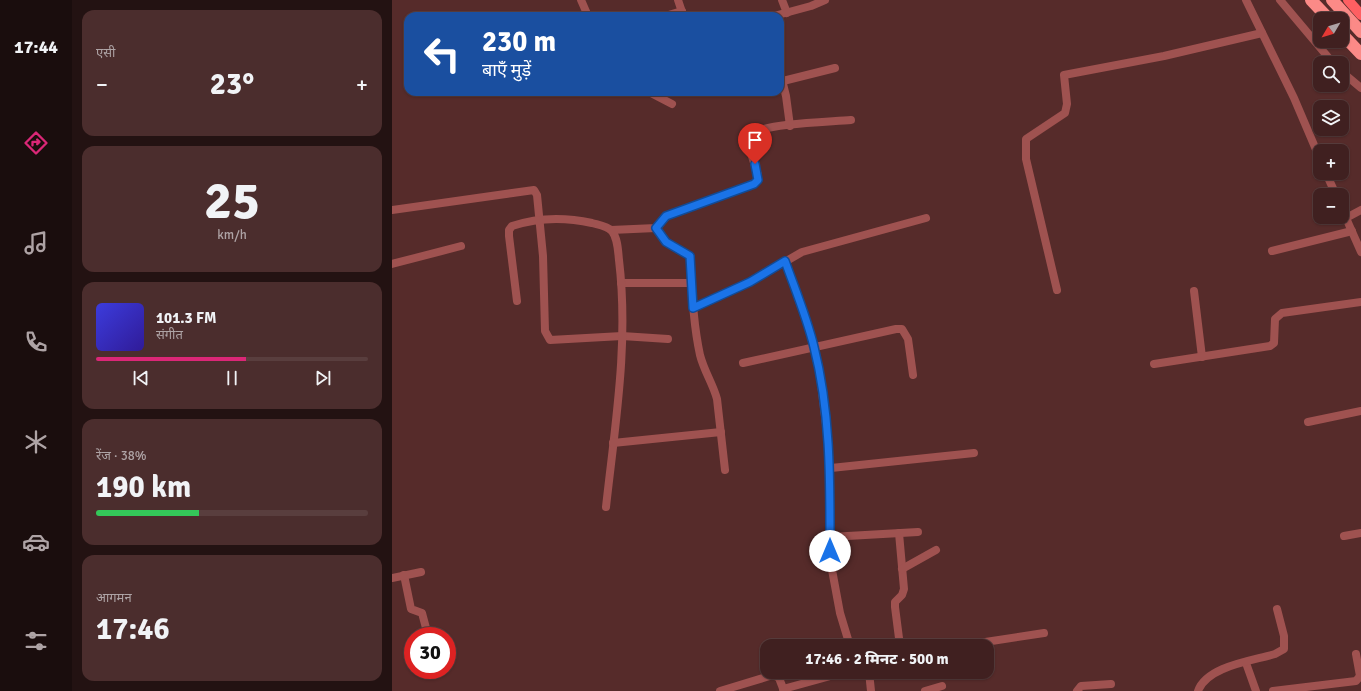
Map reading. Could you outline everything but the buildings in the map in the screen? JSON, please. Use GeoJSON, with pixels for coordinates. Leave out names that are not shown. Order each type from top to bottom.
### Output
{"type":"FeatureCollection","features":[{"type":"Feature","properties":{"kind":"highway"},"geometry":{"type":"LineString","coordinates":[[1311,0],[1322,12]]}},
{"type":"Feature","properties":{"kind":"highway"},"geometry":{"type":"LineString","coordinates":[[1332,0],[1361,32]]}},
{"type":"Feature","properties":{"kind":"highway"},"geometry":{"type":"LineString","coordinates":[[1349,41],[1361,54]]}},
{"type":"Feature","properties":{"kind":"main road"},"geometry":{"type":"LineString","coordinates":[[1348,0],[1361,15]]}},
{"type":"Feature","properties":{"kind":"street"},"geometry":{"type":"LineString","coordinates":[[581,0],[586,12]]}},
{"type":"Feature","properties":{"kind":"street"},"geometry":{"type":"LineString","coordinates":[[678,0],[681,12]]}},
{"type":"Feature","properties":{"kind":"street"},"geometry":{"type":"LineString","coordinates":[[782,0],[787,13]]}},
{"type":"Feature","properties":{"kind":"street"},"geometry":{"type":"LineString","coordinates":[[784,14],[811,6],[825,0]]}},
{"type":"Feature","properties":{"kind":"street"},"geometry":{"type":"LineString","coordinates":[[1246,0],[1294,98],[1314,144]]}},
{"type":"Feature","properties":{"kind":"street"},"geometry":{"type":"LineString","coordinates":[[1280,0],[1327,56]]}},
{"type":"Feature","properties":{"kind":"street"},"geometry":{"type":"LineString","coordinates":[[1057,290],[1026,159],[1026,139],[1065,113],[1067,104],[1064,75],[1164,56],[1262,33]]}},
{"type":"Feature","properties":{"kind":"street"},"geometry":{"type":"LineString","coordinates":[[784,81],[835,68]]}},
{"type":"Feature","properties":{"kind":"street"},"geometry":{"type":"LineString","coordinates":[[1349,78],[1361,88]]}},
{"type":"Feature","properties":{"kind":"street"},"geometry":{"type":"LineString","coordinates":[[784,87],[790,126]]}},
{"type":"Feature","properties":{"kind":"street"},"geometry":{"type":"LineString","coordinates":[[657,96],[672,104]]}},
{"type":"Feature","properties":{"kind":"street"},"geometry":{"type":"LineString","coordinates":[[517,301],[509,230],[512,226],[540,220],[564,218],[602,226],[611,230],[656,228],[666,216],[754,184],[758,180],[758,175],[748,144],[748,138],[751,134],[790,126],[851,120]]}},
{"type":"Feature","properties":{"kind":"street"},"geometry":{"type":"LineString","coordinates":[[392,210],[534,190],[537,195],[540,220],[546,336],[550,340],[555,341],[622,336],[668,338]]}},
{"type":"Feature","properties":{"kind":"street"},"geometry":{"type":"LineString","coordinates":[[1349,216],[1361,210]]}},
{"type":"Feature","properties":{"kind":"street"},"geometry":{"type":"LineString","coordinates":[[693,308],[750,282],[802,252],[926,218]]}},
{"type":"Feature","properties":{"kind":"street"},"geometry":{"type":"LineString","coordinates":[[1349,224],[1361,252]]}},
{"type":"Feature","properties":{"kind":"street"},"geometry":{"type":"LineString","coordinates":[[656,228],[666,242],[690,256],[693,308],[701,358],[714,388],[726,470]]}},
{"type":"Feature","properties":{"kind":"street"},"geometry":{"type":"LineString","coordinates":[[606,507],[620,383],[622,336],[621,283],[616,242],[611,230]]}},
{"type":"Feature","properties":{"kind":"street"},"geometry":{"type":"LineString","coordinates":[[1272,251],[1352,231]]}},
{"type":"Feature","properties":{"kind":"street"},"geometry":{"type":"LineString","coordinates":[[392,264],[461,246]]}},
{"type":"Feature","properties":{"kind":"street"},"geometry":{"type":"LineString","coordinates":[[785,261],[814,346],[825,412],[830,468],[830,559],[834,585],[848,639]]}},
{"type":"Feature","properties":{"kind":"street"},"geometry":{"type":"LineString","coordinates":[[621,283],[691,283]]}},
{"type":"Feature","properties":{"kind":"street"},"geometry":{"type":"LineString","coordinates":[[1194,291],[1202,357]]}},
{"type":"Feature","properties":{"kind":"street"},"geometry":{"type":"LineString","coordinates":[[1154,364],[1270,346],[1276,339],[1275,319],[1282,313],[1361,302]]}},
{"type":"Feature","properties":{"kind":"street"},"geometry":{"type":"LineString","coordinates":[[743,363],[896,328],[902,329],[908,339],[913,375]]}},
{"type":"Feature","properties":{"kind":"street"},"geometry":{"type":"LineString","coordinates":[[1308,422],[1361,411]]}},
{"type":"Feature","properties":{"kind":"street"},"geometry":{"type":"LineString","coordinates":[[613,443],[721,432]]}},
{"type":"Feature","properties":{"kind":"street"},"geometry":{"type":"LineString","coordinates":[[830,468],[974,453]]}},
{"type":"Feature","properties":{"kind":"street"},"geometry":{"type":"LineString","coordinates":[[830,537],[918,532]]}},
{"type":"Feature","properties":{"kind":"street"},"geometry":{"type":"LineString","coordinates":[[899,533],[904,592],[895,602],[899,639]]}},
{"type":"Feature","properties":{"kind":"street"},"geometry":{"type":"LineString","coordinates":[[1344,536],[1361,533]]}},
{"type":"Feature","properties":{"kind":"street"},"geometry":{"type":"LineString","coordinates":[[902,570],[936,550]]}},
{"type":"Feature","properties":{"kind":"street"},"geometry":{"type":"LineString","coordinates":[[392,578],[421,572]]}},
{"type":"Feature","properties":{"kind":"street"},"geometry":{"type":"LineString","coordinates":[[404,576],[411,609],[422,613],[426,627]]}},
{"type":"Feature","properties":{"kind":"street"},"geometry":{"type":"LineString","coordinates":[[1198,691],[1202,681],[1213,673],[1275,654],[1284,649],[1284,636],[1277,609]]}},
{"type":"Feature","properties":{"kind":"street"},"geometry":{"type":"LineString","coordinates":[[994,641],[1044,633]]}},
{"type":"Feature","properties":{"kind":"street"},"geometry":{"type":"LineString","coordinates":[[1278,691],[1356,681],[1360,676],[1356,654]]}},
{"type":"Feature","properties":{"kind":"street"},"geometry":{"type":"LineString","coordinates":[[1246,663],[1256,691]]}},
{"type":"Feature","properties":{"kind":"street"},"geometry":{"type":"LineString","coordinates":[[720,691],[773,675],[779,678],[784,690],[821,679]]}},
{"type":"Feature","properties":{"kind":"street"},"geometry":{"type":"LineString","coordinates":[[870,679],[871,691]]}},
{"type":"Feature","properties":{"kind":"street"},"geometry":{"type":"LineString","coordinates":[[1076,691],[1080,686],[1111,684]]}},
{"type":"Feature","properties":{"kind":"street"},"geometry":{"type":"LineString","coordinates":[[925,691],[942,686]]}},
{"type":"Feature","properties":{"kind":"route"},"geometry":{"type":"LineString","coordinates":[[755,164],[758,180],[754,184],[666,216],[656,228],[666,242],[690,256],[693,308],[750,282],[785,261],[809,329],[819,367],[830,449],[830,551]]}}]}
